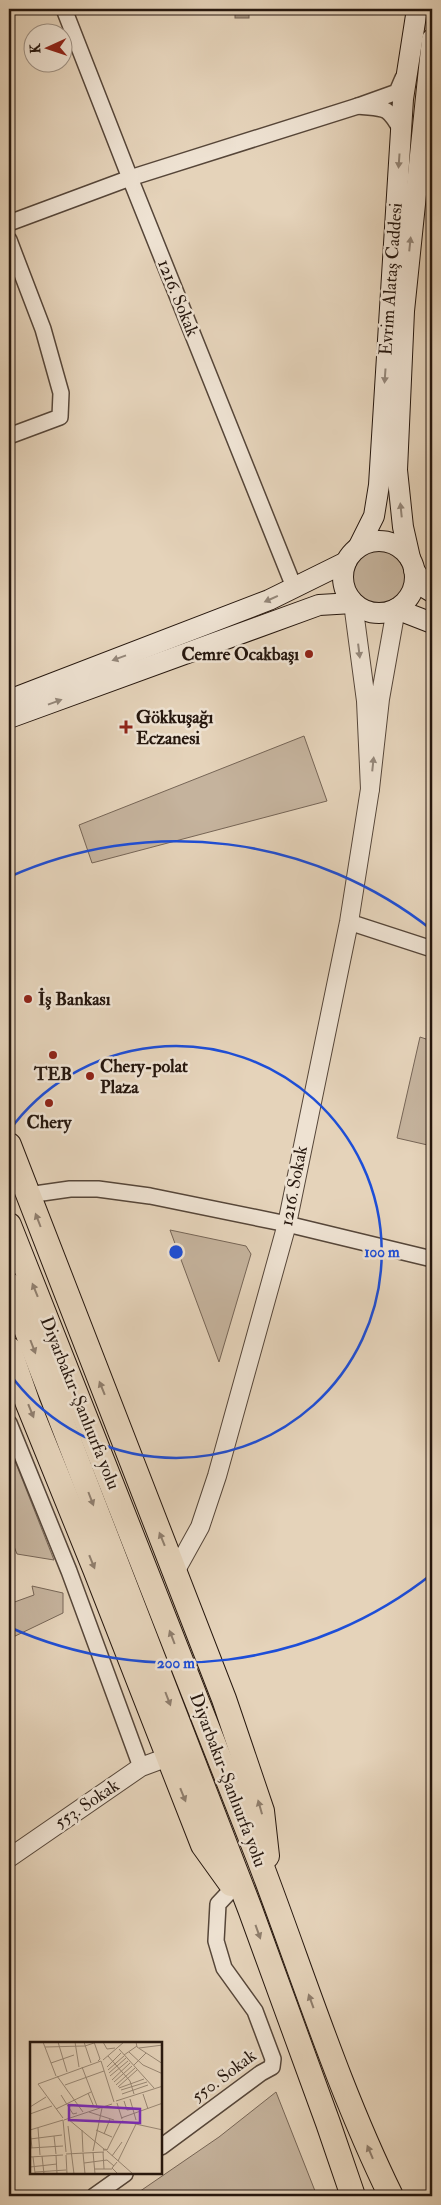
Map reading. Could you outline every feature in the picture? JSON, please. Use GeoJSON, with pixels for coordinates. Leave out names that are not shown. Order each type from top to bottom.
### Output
{"type":"FeatureCollection","features":[{"type":"Feature","properties":{"kind":"highway"},"geometry":{"type":"LineString","coordinates":[[9,1145],[224,1699],[262,1811],[270,1890]]}},
{"type":"Feature","properties":{"kind":"highway","name":"Diyarbakır-Şanlıurfa yolu"},"geometry":{"type":"LineString","coordinates":[[9,1225],[270,1890],[370,2155],[391,2196]]}},
{"type":"Feature","properties":{"kind":"highway","name":"Diyarbakır-Şanlıurfa yolu"},"geometry":{"type":"LineString","coordinates":[[9,1285],[250,1909],[353,2196]]}},
{"type":"Feature","properties":{"kind":"highway"},"geometry":{"type":"LineString","coordinates":[[9,1349],[28,1404],[203,1845],[250,1909]]}},
{"type":"Feature","properties":{"kind":"main road","name":"Evrim Alataş Caddesi"},"geometry":{"type":"LineString","coordinates":[[359,546],[374,516],[378,485],[401,130],[407,70],[417,9]]}},
{"type":"Feature","properties":{"kind":"main road","name":"Evrim Alataş Caddesi"},"geometry":{"type":"LineString","coordinates":[[412,564],[403,527],[397,470],[404,311],[430,77],[432,39]]}},
{"type":"Feature","properties":{"kind":"main road"},"geometry":{"type":"LineString","coordinates":[[9,700],[146,649],[269,600],[346,562],[359,546],[368,542],[392,543],[402,549],[427,589],[432,592]]}},
{"type":"Feature","properties":{"kind":"main road"},"geometry":{"type":"LineString","coordinates":[[346,562],[343,583],[346,594],[353,603],[363,610],[374,613],[385,613],[396,609],[405,602],[412,592],[415,581],[412,564]]}},
{"type":"Feature","properties":{"kind":"main road"},"geometry":{"type":"LineString","coordinates":[[9,718],[319,605],[353,603]]}},
{"type":"Feature","properties":{"kind":"main road"},"geometry":{"type":"LineString","coordinates":[[396,609],[432,623]]}},
{"type":"Feature","properties":{"kind":"street","name":"1216. Sokak"},"geometry":{"type":"LineString","coordinates":[[64,9],[294,587]]}},
{"type":"Feature","properties":{"kind":"street"},"geometry":{"type":"LineString","coordinates":[[9,223],[130,178],[397,92],[407,70]]}},
{"type":"Feature","properties":{"kind":"street"},"geometry":{"type":"LineString","coordinates":[[358,106],[381,108],[391,112],[401,130]]}},
{"type":"Feature","properties":{"kind":"street"},"geometry":{"type":"LineString","coordinates":[[9,240],[43,330],[61,393],[60,417],[9,436]]}},
{"type":"Feature","properties":{"kind":"street"},"geometry":{"type":"LineString","coordinates":[[353,603],[366,701],[370,788]]}},
{"type":"Feature","properties":{"kind":"street"},"geometry":{"type":"LineString","coordinates":[[370,788],[380,699],[396,609]]}},
{"type":"Feature","properties":{"kind":"street","name":"1216. Sokak"},"geometry":{"type":"LineString","coordinates":[[175,1572],[200,1527],[217,1476],[287,1224],[349,922],[370,788]]}},
{"type":"Feature","properties":{"kind":"street"},"geometry":{"type":"LineString","coordinates":[[349,922],[432,949]]}},
{"type":"Feature","properties":{"kind":"street"},"geometry":{"type":"LineString","coordinates":[[28,1195],[70,1189],[98,1189],[150,1196],[287,1224],[432,1259]]}},
{"type":"Feature","properties":{"kind":"street"},"geometry":{"type":"LineString","coordinates":[[11,1432],[69,1571],[141,1767]]}},
{"type":"Feature","properties":{"kind":"street","name":"553. Sokak"},"geometry":{"type":"LineString","coordinates":[[9,1858],[141,1767],[168,1757]]}},
{"type":"Feature","properties":{"kind":"street","name":"550. Sokak"},"geometry":{"type":"LineString","coordinates":[[162,2146],[272,2067],[273,2059],[255,2011],[224,1968],[216,1941],[218,1904],[234,1887]]}},
{"type":"Feature","properties":{"kind":"street"},"geometry":{"type":"LineString","coordinates":[[94,2196],[124,2175]]}},
{"type":"Feature","properties":{"kind":"shaded area"},"geometry":{"type":"Polygon","coordinates":[[[235,9],[249,9],[249,18],[235,18],[235,9]]]}},
{"type":"Feature","properties":{"kind":"shaded area"},"geometry":{"type":"Polygon","coordinates":[[[380,548],[396,553],[401,557],[405,562],[410,578],[405,594],[401,599],[396,603],[380,608],[364,603],[359,599],[355,594],[350,578],[355,562],[359,557],[364,553],[380,548]]]}},
{"type":"Feature","properties":{"kind":"shaded area"},"geometry":{"type":"Polygon","coordinates":[[[304,736],[327,801],[92,863],[79,825],[304,736]]]}},
{"type":"Feature","properties":{"kind":"shaded area"},"geometry":{"type":"Polygon","coordinates":[[[420,1037],[432,1041],[432,1146],[397,1138],[420,1037]]]}},
{"type":"Feature","properties":{"kind":"shaded area"},"geometry":{"type":"Polygon","coordinates":[[[170,1230],[246,1246],[251,1254],[219,1362],[170,1230]]]}},
{"type":"Feature","properties":{"kind":"shaded area"},"geometry":{"type":"Polygon","coordinates":[[[15,1461],[54,1560],[17,1554],[9,1534],[9,1474],[15,1461]]]}},
{"type":"Feature","properties":{"kind":"shaded area"},"geometry":{"type":"Polygon","coordinates":[[[32,1586],[63,1593],[63,1613],[9,1639],[9,1604],[34,1595],[32,1586]]]}},
{"type":"Feature","properties":{"kind":"shaded area"},"geometry":{"type":"Polygon","coordinates":[[[276,2092],[317,2196],[133,2196],[219,2137],[276,2092]]]}},
{"type":"Feature","properties":{"kind":"place","name":"Cemre Ocakbaşı"},"geometry":{"type":"Point","coordinates":[309,654]}},
{"type":"Feature","properties":{"kind":"place","name":"Gökkuşağı Eczanesi"},"geometry":{"type":"Point","coordinates":[126,727]}},
{"type":"Feature","properties":{"kind":"place","name":"İş Bankası"},"geometry":{"type":"Point","coordinates":[28,999]}},
{"type":"Feature","properties":{"kind":"place","name":"TEB"},"geometry":{"type":"Point","coordinates":[53,1055]}},
{"type":"Feature","properties":{"kind":"place","name":"Chery-polat Plaza"},"geometry":{"type":"Point","coordinates":[90,1076]}},
{"type":"Feature","properties":{"kind":"place","name":"Chery"},"geometry":{"type":"Point","coordinates":[49,1103]}}]}
